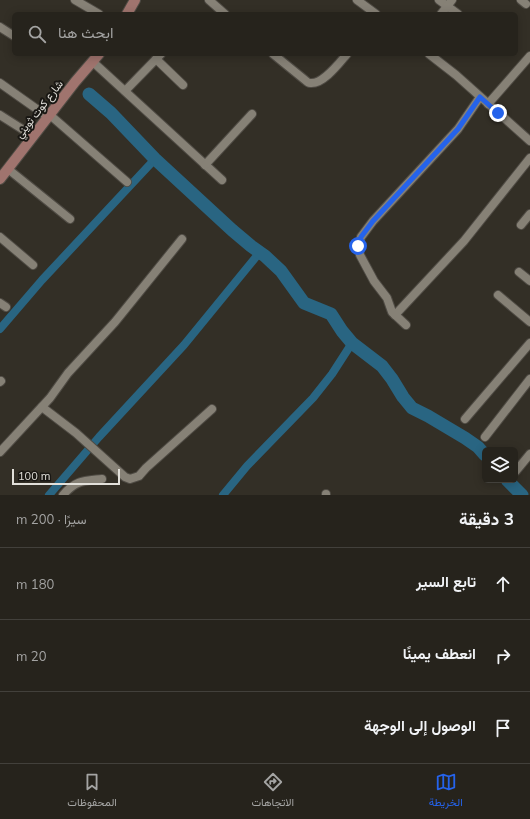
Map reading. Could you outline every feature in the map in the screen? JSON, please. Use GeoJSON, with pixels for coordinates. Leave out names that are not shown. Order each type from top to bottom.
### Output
{"type":"FeatureCollection","features":[{"type":"Feature","properties":{"kind":"main road"},"geometry":{"type":"LineString","coordinates":[[128,12],[135,0]]}},
{"type":"Feature","properties":{"kind":"main road","name":"شارع كوت ثويني"},"geometry":{"type":"LineString","coordinates":[[0,180],[75,82],[96,58]]}},
{"type":"Feature","properties":{"kind":"street"},"geometry":{"type":"LineString","coordinates":[[75,0],[96,12]]}},
{"type":"Feature","properties":{"kind":"street"},"geometry":{"type":"LineString","coordinates":[[209,0],[223,12]]}},
{"type":"Feature","properties":{"kind":"street"},"geometry":{"type":"LineString","coordinates":[[357,0],[373,12]]}},
{"type":"Feature","properties":{"kind":"street"},"geometry":{"type":"LineString","coordinates":[[439,0],[450,3],[457,12]]}},
{"type":"Feature","properties":{"kind":"street"},"geometry":{"type":"LineString","coordinates":[[443,12],[450,3]]}},
{"type":"Feature","properties":{"kind":"street"},"geometry":{"type":"LineString","coordinates":[[0,27],[12,35]]}},
{"type":"Feature","properties":{"kind":"street"},"geometry":{"type":"LineString","coordinates":[[275,56],[304,80],[310,83],[323,79],[345,56]]}},
{"type":"Feature","properties":{"kind":"street"},"geometry":{"type":"LineString","coordinates":[[432,56],[456,75],[530,141]]}},
{"type":"Feature","properties":{"kind":"street"},"geometry":{"type":"LineString","coordinates":[[488,104],[530,56]]}},
{"type":"Feature","properties":{"kind":"street"},"geometry":{"type":"LineString","coordinates":[[126,91],[158,57],[183,85]]}},
{"type":"Feature","properties":{"kind":"street"},"geometry":{"type":"LineString","coordinates":[[96,58],[126,91],[222,180]]}},
{"type":"Feature","properties":{"kind":"street"},"geometry":{"type":"LineString","coordinates":[[0,84],[49,116],[127,182]]}},
{"type":"Feature","properties":{"kind":"street"},"geometry":{"type":"LineString","coordinates":[[406,326],[392,312],[387,298],[374,281],[360,255],[358,246],[361,237],[373,221],[458,129],[480,97]]}},
{"type":"Feature","properties":{"kind":"street"},"geometry":{"type":"LineString","coordinates":[[205,165],[252,114]]}},
{"type":"Feature","properties":{"kind":"street"},"geometry":{"type":"LineString","coordinates":[[0,115],[33,136]]}},
{"type":"Feature","properties":{"kind":"street"},"geometry":{"type":"LineString","coordinates":[[395,315],[464,241],[530,158]]}},
{"type":"Feature","properties":{"kind":"street"},"geometry":{"type":"LineString","coordinates":[[8,169],[70,219]]}},
{"type":"Feature","properties":{"kind":"street"},"geometry":{"type":"LineString","coordinates":[[521,225],[530,214]]}},
{"type":"Feature","properties":{"kind":"street"},"geometry":{"type":"LineString","coordinates":[[0,237],[33,264]]}},
{"type":"Feature","properties":{"kind":"street"},"geometry":{"type":"LineString","coordinates":[[0,452],[42,407],[68,374],[116,322],[182,239]]}},
{"type":"Feature","properties":{"kind":"street"},"geometry":{"type":"LineString","coordinates":[[518,272],[530,281]]}},
{"type":"Feature","properties":{"kind":"street"},"geometry":{"type":"LineString","coordinates":[[498,295],[530,322]]}},
{"type":"Feature","properties":{"kind":"street"},"geometry":{"type":"LineString","coordinates":[[465,419],[530,343]]}},
{"type":"Feature","properties":{"kind":"street"},"geometry":{"type":"LineString","coordinates":[[486,437],[530,379]]}},
{"type":"Feature","properties":{"kind":"street"},"geometry":{"type":"LineString","coordinates":[[42,407],[76,433],[125,477],[130,479],[139,476],[212,409]]}},
{"type":"Feature","properties":{"kind":"street"},"geometry":{"type":"LineString","coordinates":[[518,469],[530,454]]}},
{"type":"Feature","properties":{"kind":"street"},"geometry":{"type":"LineString","coordinates":[[63,495],[76,483],[102,479]]}},
{"type":"Feature","properties":{"kind":"waterway"},"geometry":{"type":"LineString","coordinates":[[89,94],[111,113],[155,159],[232,230],[265,256],[281,271],[304,303],[331,314],[352,343],[382,366],[412,408],[465,438],[482,452]]}},
{"type":"Feature","properties":{"kind":"waterway"},"geometry":{"type":"LineString","coordinates":[[0,329],[42,280],[155,159]]}},
{"type":"Feature","properties":{"kind":"waterway"},"geometry":{"type":"LineString","coordinates":[[49,495],[99,437],[184,345],[260,252]]}},
{"type":"Feature","properties":{"kind":"waterway"},"geometry":{"type":"LineString","coordinates":[[223,495],[247,466],[313,398],[332,374],[352,343]]}},
{"type":"Feature","properties":{"kind":"waterway"},"geometry":{"type":"LineString","coordinates":[[510,483],[522,495]]}},
{"type":"Feature","properties":{"kind":"route"},"geometry":{"type":"LineString","coordinates":[[358,246],[361,237],[373,221],[458,129],[480,97],[498,113]]}}]}
